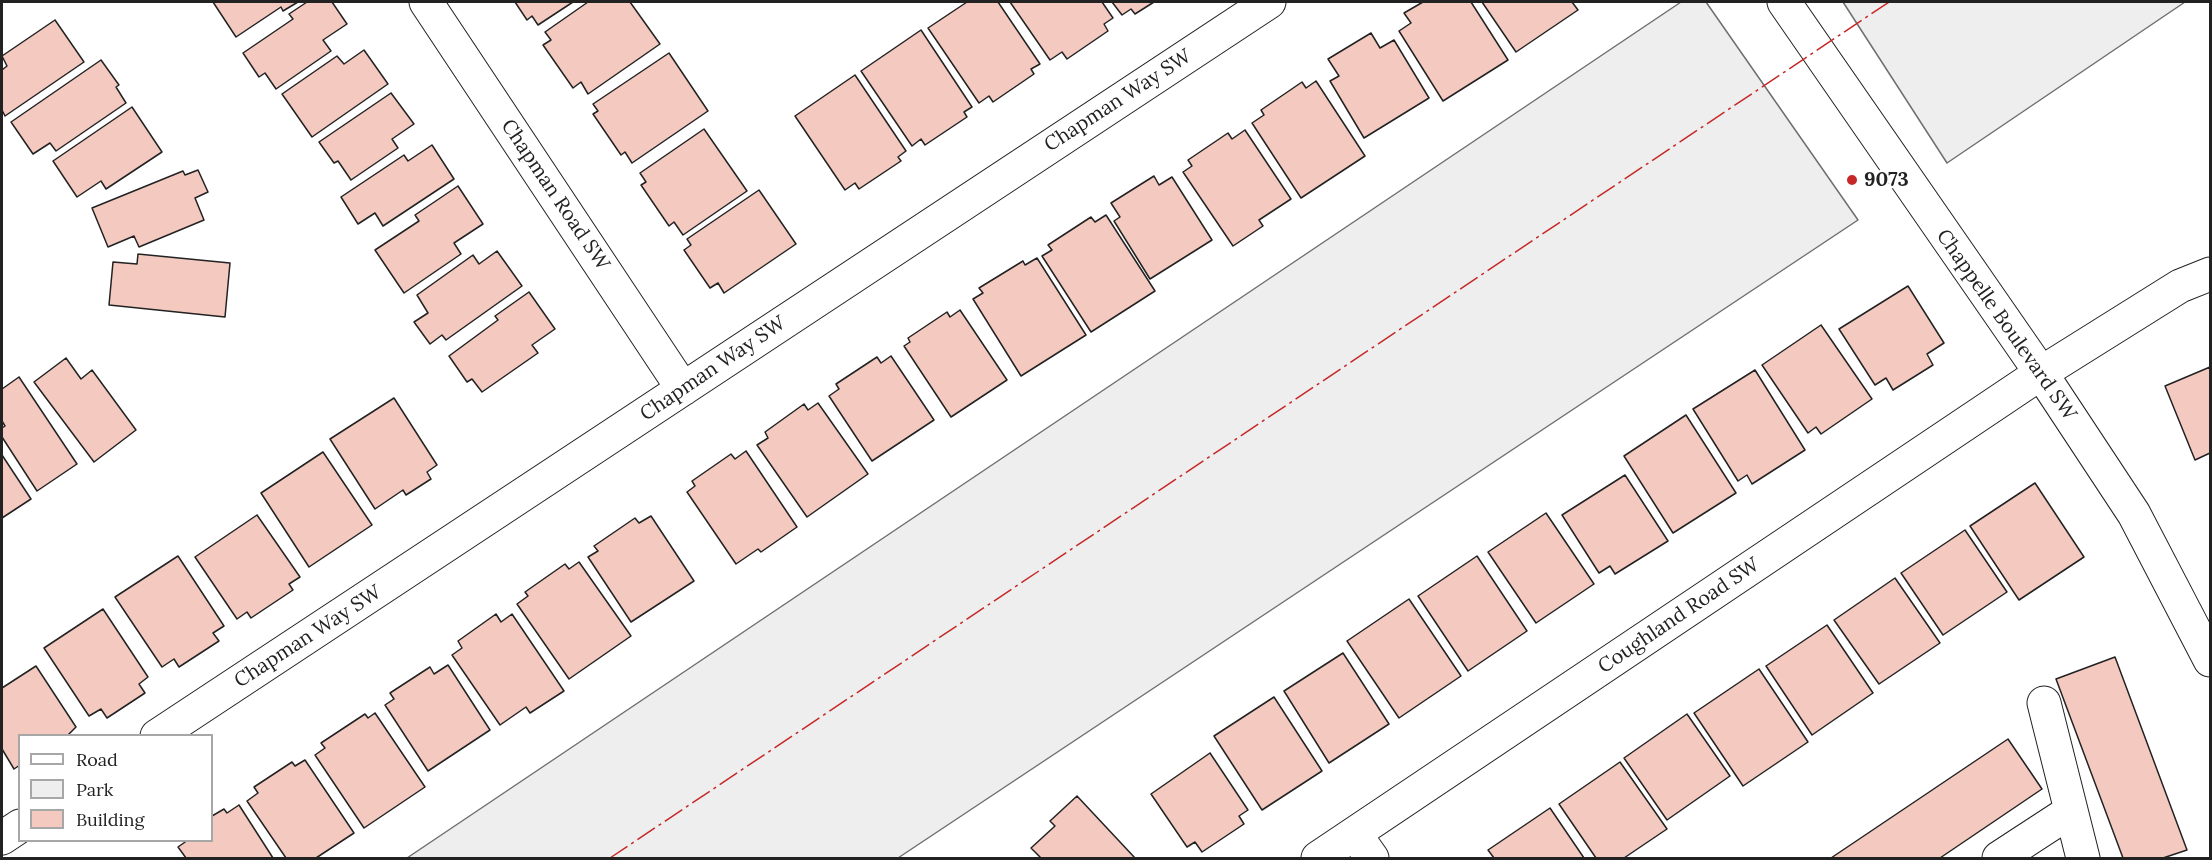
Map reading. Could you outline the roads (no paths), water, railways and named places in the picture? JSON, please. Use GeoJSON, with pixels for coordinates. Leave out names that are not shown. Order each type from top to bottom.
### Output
{"type":"FeatureCollection","features":[{"type":"Feature","properties":{"kind":"street","name":"Chapman Road SW"},"geometry":{"type":"LineString","coordinates":[[426,2],[683,389]]}},
{"type":"Feature","properties":{"kind":"street","name":"Chapman Way SW"},"geometry":{"type":"LineString","coordinates":[[159,734],[1269,2]]}},
{"type":"Feature","properties":{"kind":"street","name":"Chappelle Boulevard SW"},"geometry":{"type":"LineString","coordinates":[[1784,2],[2041,374],[2134,514],[2211,660]]}},
{"type":"Feature","properties":{"kind":"street","name":"Coughland Road SW"},"geometry":{"type":"LineString","coordinates":[[1318,858],[1364,846],[2041,374],[2180,286],[2211,274]]}},
{"type":"Feature","properties":{"kind":"street"},"geometry":{"type":"LineString","coordinates":[[2044,703],[2083,858]]}},
{"type":"Feature","properties":{"kind":"street"},"geometry":{"type":"LineString","coordinates":[[1999,858],[2071,811]]}},
{"type":"Feature","properties":{"kind":"street"},"geometry":{"type":"LineString","coordinates":[[2,838],[18,827]]}},
{"type":"Feature","properties":{"kind":"place","name":"9073"},"geometry":{"type":"Point","coordinates":[1852,180]}}]}
